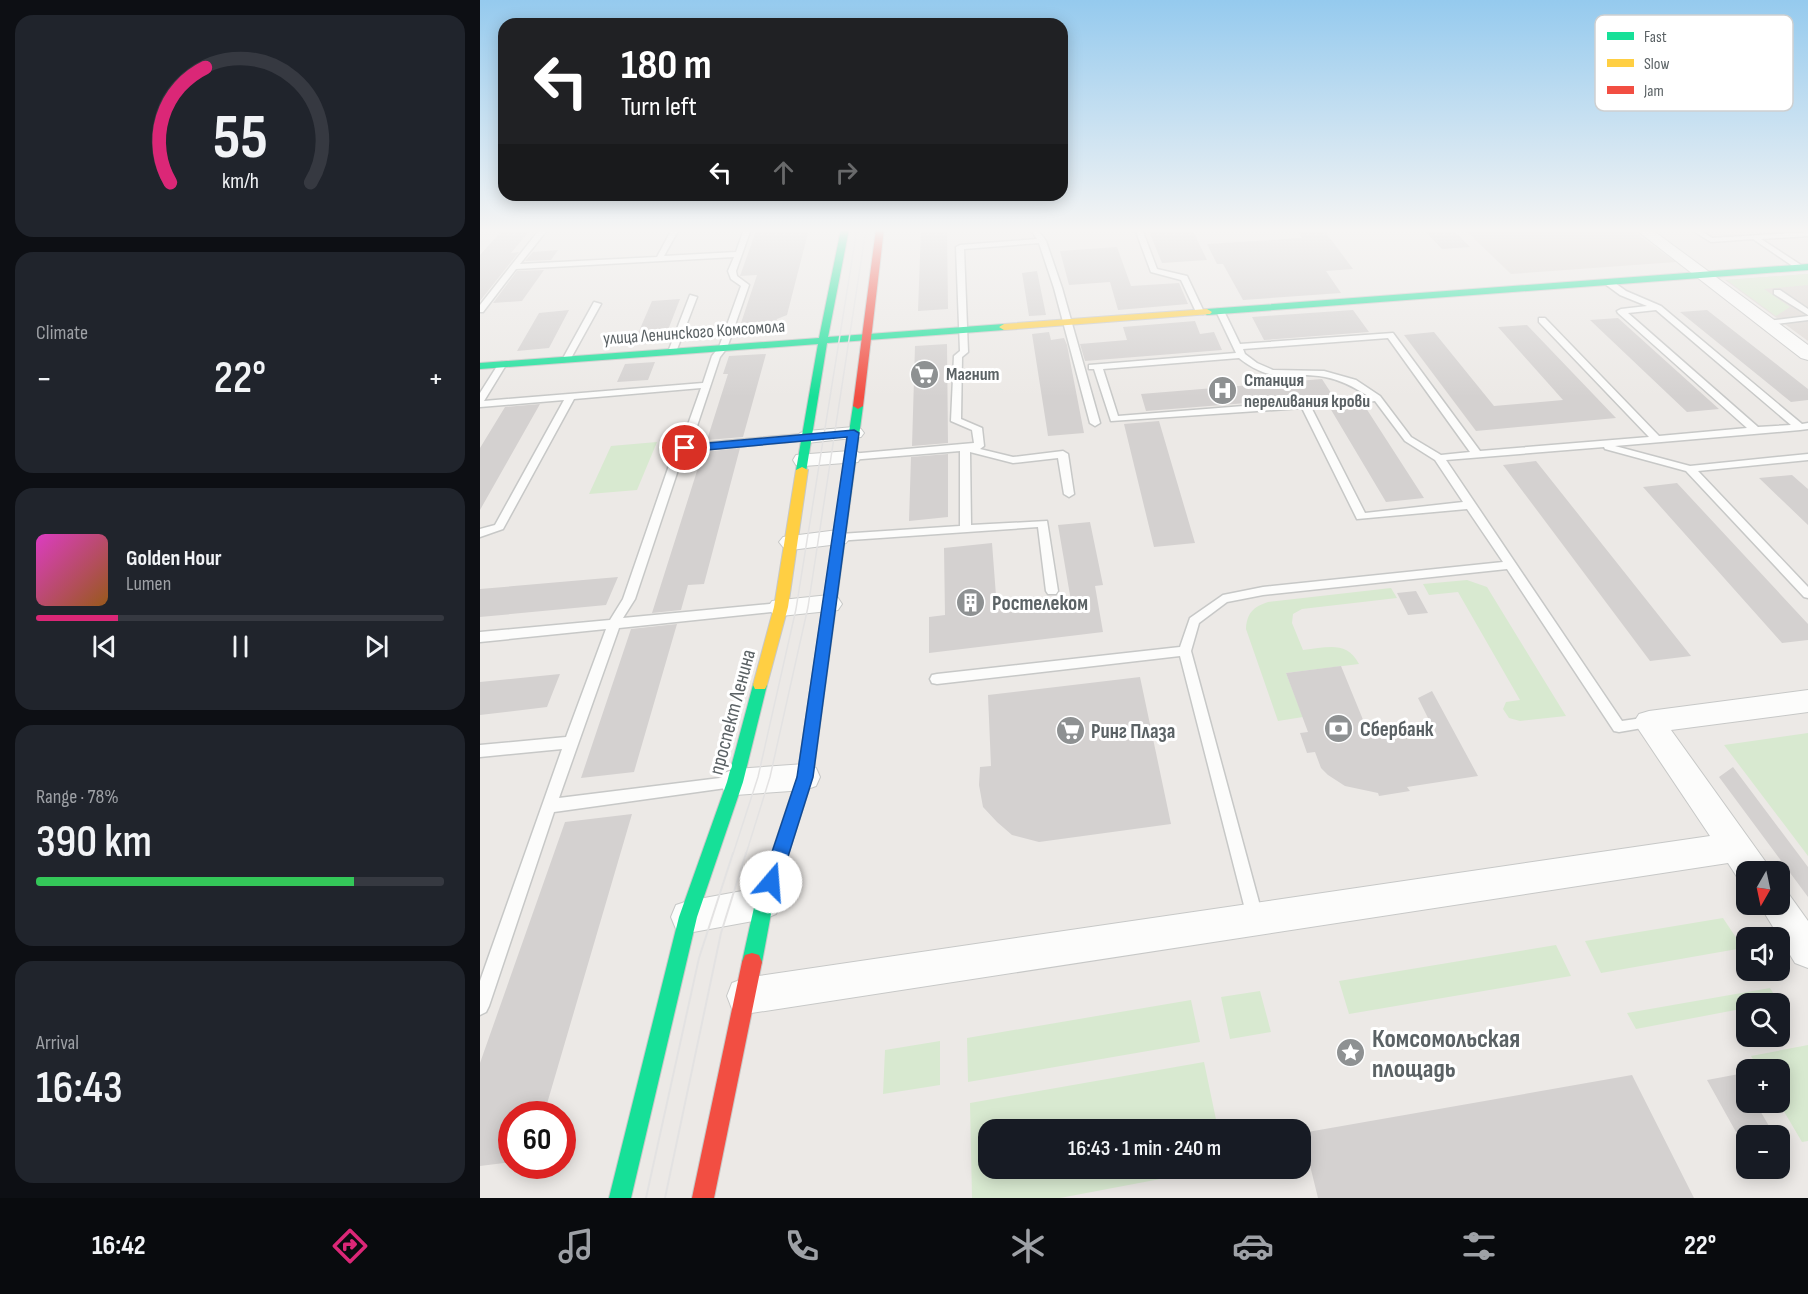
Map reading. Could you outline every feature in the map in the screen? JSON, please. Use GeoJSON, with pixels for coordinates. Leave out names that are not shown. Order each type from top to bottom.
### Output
{"type":"FeatureCollection","features":[{"type":"Feature","properties":{"kind":"main road","name":"проспект Ленина"},"geometry":{"type":"LineString","coordinates":[[620,1198],[688,917],[735,782],[781,607],[822,341],[834,285]]}},
{"type":"Feature","properties":{"kind":"main road"},"geometry":{"type":"LineString","coordinates":[[703,1198],[764,903],[805,777],[873,285]]}},
{"type":"Feature","properties":{"kind":"main road","name":"улица Ленинского Комсомола"},"geometry":{"type":"LineString","coordinates":[[480,366],[1569,285]]}},
{"type":"Feature","properties":{"kind":"street"},"geometry":{"type":"LineString","coordinates":[[1716,285],[1808,354]]}},
{"type":"Feature","properties":{"kind":"street"},"geometry":{"type":"LineString","coordinates":[[807,437],[854,433]]}},
{"type":"Feature","properties":{"kind":"street"},"geometry":{"type":"LineString","coordinates":[[804,460],[850,457]]}},
{"type":"Feature","properties":{"kind":"street"},"geometry":{"type":"LineString","coordinates":[[791,542],[838,538]]}},
{"type":"Feature","properties":{"kind":"street"},"geometry":{"type":"LineString","coordinates":[[781,607],[829,604]]}},
{"type":"Feature","properties":{"kind":"street"},"geometry":{"type":"LineString","coordinates":[[745,996],[1256,919],[1744,859],[1649,722],[1808,701]]}},
{"type":"Feature","properties":{"kind":"street"},"geometry":{"type":"LineString","coordinates":[[735,782],[805,777]]}},
{"type":"Feature","properties":{"kind":"street"},"geometry":{"type":"LineString","coordinates":[[688,917],[764,903]]}},
{"type":"Feature","properties":{"kind":"street"},"geometry":{"type":"LineString","coordinates":[[1783,915],[1808,951]]}},
{"type":"Feature","properties":{"kind":"lane"},"geometry":{"type":"LineString","coordinates":[[480,310],[499,285]]}},
{"type":"Feature","properties":{"kind":"lane"},"geometry":{"type":"LineString","coordinates":[[480,1006],[614,622],[629,599],[678,454],[685,448],[716,356],[723,348],[745,285]]}},
{"type":"Feature","properties":{"kind":"lane"},"geometry":{"type":"LineString","coordinates":[[850,457],[978,446],[977,428],[956,421],[958,356],[964,352],[961,285]]}},
{"type":"Feature","properties":{"kind":"lane"},"geometry":{"type":"LineString","coordinates":[[1056,285],[1082,368],[1095,423]]}},
{"type":"Feature","properties":{"kind":"lane"},"geometry":{"type":"LineString","coordinates":[[1187,285],[1200,312]]}},
{"type":"Feature","properties":{"kind":"lane"},"geometry":{"type":"LineString","coordinates":[[1612,285],[1623,293],[1658,308],[1804,427]]}},
{"type":"Feature","properties":{"kind":"lane"},"geometry":{"type":"LineString","coordinates":[[1777,292],[1808,313]]}},
{"type":"Feature","properties":{"kind":"lane"},"geometry":{"type":"LineString","coordinates":[[1621,311],[1623,293]]}},
{"type":"Feature","properties":{"kind":"lane"},"geometry":{"type":"LineString","coordinates":[[672,352],[693,297]]}},
{"type":"Feature","properties":{"kind":"lane"},"geometry":{"type":"LineString","coordinates":[[566,360],[597,304]]}},
{"type":"Feature","properties":{"kind":"lane"},"geometry":{"type":"LineString","coordinates":[[1621,311],[1658,308]]}},
{"type":"Feature","properties":{"kind":"lane"},"geometry":{"type":"LineString","coordinates":[[1220,311],[1239,351],[1254,365],[1272,373],[1324,374],[1353,382],[1377,398],[1408,439],[1439,458],[1619,727],[1649,722]]}},
{"type":"Feature","properties":{"kind":"lane"},"geometry":{"type":"LineString","coordinates":[[1621,311],[1756,431]]}},
{"type":"Feature","properties":{"kind":"lane"},"geometry":{"type":"LineString","coordinates":[[1767,323],[1808,318]]}},
{"type":"Feature","properties":{"kind":"lane"},"geometry":{"type":"LineString","coordinates":[[1542,320],[1656,439]]}},
{"type":"Feature","properties":{"kind":"lane"},"geometry":{"type":"LineString","coordinates":[[1082,368],[1390,335],[1477,455]]}},
{"type":"Feature","properties":{"kind":"lane"},"geometry":{"type":"LineString","coordinates":[[480,400],[502,365]]}},
{"type":"Feature","properties":{"kind":"lane"},"geometry":{"type":"LineString","coordinates":[[1098,367],[1114,419],[1377,398]]}},
{"type":"Feature","properties":{"kind":"lane"},"geometry":{"type":"LineString","coordinates":[[480,404],[706,386]]}},
{"type":"Feature","properties":{"kind":"lane"},"geometry":{"type":"LineString","coordinates":[[480,533],[500,527],[570,397]]}},
{"type":"Feature","properties":{"kind":"lane"},"geometry":{"type":"LineString","coordinates":[[1305,405],[1361,517],[1470,505]]}},
{"type":"Feature","properties":{"kind":"lane"},"geometry":{"type":"LineString","coordinates":[[1439,458],[1804,427]]}},
{"type":"Feature","properties":{"kind":"lane"},"geometry":{"type":"LineString","coordinates":[[685,448],[807,437]]}},
{"type":"Feature","properties":{"kind":"lane"},"geometry":{"type":"LineString","coordinates":[[1599,444],[1690,469],[1806,459]]}},
{"type":"Feature","properties":{"kind":"lane"},"geometry":{"type":"LineString","coordinates":[[965,448],[1013,460],[1063,454],[1069,494]]}},
{"type":"Feature","properties":{"kind":"lane"},"geometry":{"type":"LineString","coordinates":[[965,448],[966,528]]}},
{"type":"Feature","properties":{"kind":"lane"},"geometry":{"type":"LineString","coordinates":[[1690,469],[1808,594]]}},
{"type":"Feature","properties":{"kind":"lane"},"geometry":{"type":"LineString","coordinates":[[838,538],[1042,523],[1053,591]]}},
{"type":"Feature","properties":{"kind":"lane"},"geometry":{"type":"LineString","coordinates":[[1256,919],[1185,651],[1194,621],[1223,600],[1263,591],[1510,565]]}},
{"type":"Feature","properties":{"kind":"lane"},"geometry":{"type":"LineString","coordinates":[[480,637],[781,607]]}},
{"type":"Feature","properties":{"kind":"lane"},"geometry":{"type":"LineString","coordinates":[[937,680],[1185,651]]}},
{"type":"Feature","properties":{"kind":"lane"},"geometry":{"type":"LineString","coordinates":[[480,750],[571,742]]}},
{"type":"Feature","properties":{"kind":"lane"},"geometry":{"type":"LineString","coordinates":[[549,806],[735,782]]}},
{"type":"Feature","properties":{"kind":"shaded area"},"geometry":{"type":"Polygon","coordinates":[[[1732,285],[1808,285],[1808,341],[1732,285]]]}},
{"type":"Feature","properties":{"kind":"green space"},"geometry":{"type":"Polygon","coordinates":[[[1734,285],[1808,285],[1764,289],[1790,307],[1776,316],[1734,285]]]}},
{"type":"Feature","properties":{"kind":"green space"},"geometry":{"type":"Polygon","coordinates":[[[657,442],[637,490],[589,494],[611,446],[657,442]]]}},
{"type":"Feature","properties":{"kind":"green space"},"geometry":{"type":"Polygon","coordinates":[[[1467,580],[1487,587],[1566,716],[1520,721],[1509,718],[1503,709],[1506,702],[1520,700],[1458,592],[1429,595],[1423,584],[1467,580]]]}},
{"type":"Feature","properties":{"kind":"green space"},"geometry":{"type":"Polygon","coordinates":[[[1391,588],[1397,598],[1302,609],[1293,614],[1292,623],[1303,650],[1342,648],[1354,656],[1359,664],[1286,673],[1303,717],[1278,721],[1246,629],[1252,611],[1268,602],[1391,588]]]}},
{"type":"Feature","properties":{"kind":"green space"},"geometry":{"type":"Polygon","coordinates":[[[1808,733],[1808,856],[1724,745],[1808,733]]]}},
{"type":"Feature","properties":{"kind":"green space"},"geometry":{"type":"Polygon","coordinates":[[[1723,918],[1736,938],[1736,949],[1601,973],[1585,941],[1723,918]]]}},
{"type":"Feature","properties":{"kind":"green space"},"geometry":{"type":"Polygon","coordinates":[[[1556,945],[1571,976],[1349,1014],[1339,981],[1556,945]]]}},
{"type":"Feature","properties":{"kind":"green space"},"geometry":{"type":"Polygon","coordinates":[[[1770,988],[1773,993],[1741,993],[1770,988]]]}},
{"type":"Feature","properties":{"kind":"green space"},"geometry":{"type":"Polygon","coordinates":[[[1260,991],[1271,1032],[1230,1039],[1221,997],[1260,991]]]}},
{"type":"Feature","properties":{"kind":"green space"},"geometry":{"type":"Polygon","coordinates":[[[1736,994],[1736,1010],[1636,1029],[1627,1013],[1736,994]]]}},
{"type":"Feature","properties":{"kind":"green space"},"geometry":{"type":"Polygon","coordinates":[[[1191,1000],[1200,1042],[968,1082],[967,1038],[1191,1000]]]}},
{"type":"Feature","properties":{"kind":"green space"},"geometry":{"type":"Polygon","coordinates":[[[940,1041],[940,1085],[883,1094],[885,1050],[940,1041]]]}},
{"type":"Feature","properties":{"kind":"green space"},"geometry":{"type":"Polygon","coordinates":[[[1808,1045],[1808,1141],[1802,1142],[1785,1113],[1790,1113],[1790,1059],[1753,1059],[1751,1056],[1808,1045]]]}},
{"type":"Feature","properties":{"kind":"green space"},"geometry":{"type":"Polygon","coordinates":[[[1204,1062],[1216,1119],[978,1119],[978,1179],[1160,1179],[1060,1198],[972,1198],[970,1103],[1204,1062]]]}},
{"type":"Feature","properties":{"kind":"building"},"geometry":{"type":"Polygon","coordinates":[[[480,285],[493,285],[480,301],[480,285]]]}},
{"type":"Feature","properties":{"kind":"building"},"geometry":{"type":"Polygon","coordinates":[[[507,285],[533,285],[522,301],[493,303],[507,285]]]}},
{"type":"Feature","properties":{"kind":"building"},"geometry":{"type":"Polygon","coordinates":[[[754,285],[795,285],[787,315],[777,319],[771,335],[736,338],[754,285]]]}},
{"type":"Feature","properties":{"kind":"building"},"geometry":{"type":"Polygon","coordinates":[[[919,285],[948,285],[948,309],[918,311],[919,285]]]}},
{"type":"Feature","properties":{"kind":"building"},"geometry":{"type":"Polygon","coordinates":[[[1024,285],[1040,285],[1046,315],[1029,316],[1024,285]]]}},
{"type":"Feature","properties":{"kind":"building"},"geometry":{"type":"Polygon","coordinates":[[[1111,285],[1180,285],[1188,304],[1118,310],[1111,285]]]}},
{"type":"Feature","properties":{"kind":"building"},"geometry":{"type":"Polygon","coordinates":[[[1235,285],[1335,285],[1341,293],[1243,300],[1235,285]]]}},
{"type":"Feature","properties":{"kind":"building"},"geometry":{"type":"Polygon","coordinates":[[[680,299],[663,343],[633,345],[652,301],[680,299]]]}},
{"type":"Feature","properties":{"kind":"building"},"geometry":{"type":"Polygon","coordinates":[[[569,310],[549,348],[517,351],[539,313],[569,310]]]}},
{"type":"Feature","properties":{"kind":"building"},"geometry":{"type":"Polygon","coordinates":[[[1353,310],[1369,332],[1264,340],[1252,317],[1353,310]]]}},
{"type":"Feature","properties":{"kind":"building"},"geometry":{"type":"Polygon","coordinates":[[[1707,310],[1808,389],[1808,400],[1791,402],[1680,312],[1707,310]]]}},
{"type":"Feature","properties":{"kind":"building"},"geometry":{"type":"Polygon","coordinates":[[[1618,318],[1719,409],[1687,412],[1590,320],[1618,318]]]}},
{"type":"Feature","properties":{"kind":"building"},"geometry":{"type":"Polygon","coordinates":[[[1195,321],[1200,334],[1214,332],[1222,350],[1085,361],[1080,344],[1127,340],[1123,327],[1195,321]]]}},
{"type":"Feature","properties":{"kind":"building"},"geometry":{"type":"Polygon","coordinates":[[[1527,325],[1616,418],[1476,431],[1404,335],[1434,332],[1494,406],[1563,400],[1498,327],[1527,325]]]}},
{"type":"Feature","properties":{"kind":"building"},"geometry":{"type":"Polygon","coordinates":[[[1049,332],[1051,340],[1064,338],[1067,345],[1084,433],[1048,436],[1032,334],[1049,332]]]}},
{"type":"Feature","properties":{"kind":"building"},"geometry":{"type":"Polygon","coordinates":[[[947,344],[948,443],[912,446],[915,346],[947,344]]]}},
{"type":"Feature","properties":{"kind":"building"},"geometry":{"type":"Polygon","coordinates":[[[766,354],[743,437],[707,440],[728,374],[723,374],[729,356],[766,354]]]}},
{"type":"Feature","properties":{"kind":"building"},"geometry":{"type":"Polygon","coordinates":[[[655,362],[648,380],[617,382],[625,364],[655,362]]]}},
{"type":"Feature","properties":{"kind":"building"},"geometry":{"type":"Polygon","coordinates":[[[1322,379],[1333,396],[1146,411],[1141,394],[1322,379]]]}},
{"type":"Feature","properties":{"kind":"building"},"geometry":{"type":"Polygon","coordinates":[[[540,404],[480,510],[480,448],[505,407],[540,404]]]}},
{"type":"Feature","properties":{"kind":"building"},"geometry":{"type":"Polygon","coordinates":[[[1364,405],[1424,498],[1386,502],[1330,408],[1364,405]]]}},
{"type":"Feature","properties":{"kind":"building"},"geometry":{"type":"Polygon","coordinates":[[[1159,421],[1195,543],[1154,547],[1124,424],[1159,421]]]}},
{"type":"Feature","properties":{"kind":"building"},"geometry":{"type":"Polygon","coordinates":[[[740,448],[704,584],[688,585],[681,610],[652,613],[703,452],[740,448]]]}},
{"type":"Feature","properties":{"kind":"building"},"geometry":{"type":"Polygon","coordinates":[[[948,454],[948,517],[909,521],[911,457],[948,454]]]}},
{"type":"Feature","properties":{"kind":"building"},"geometry":{"type":"Polygon","coordinates":[[[1536,461],[1691,656],[1650,661],[1503,465],[1536,461]]]}},
{"type":"Feature","properties":{"kind":"building"},"geometry":{"type":"Polygon","coordinates":[[[1792,475],[1808,489],[1808,525],[1759,478],[1792,475]]]}},
{"type":"Feature","properties":{"kind":"building"},"geometry":{"type":"Polygon","coordinates":[[[1677,483],[1808,624],[1808,640],[1782,643],[1643,487],[1677,483]]]}},
{"type":"Feature","properties":{"kind":"building","name":"Ростелеком"},"geometry":{"type":"Polygon","coordinates":[[[1090,522],[1103,585],[1095,586],[1103,632],[929,653],[929,617],[945,615],[944,548],[992,543],[997,609],[1071,601],[1058,525],[1090,522]]]}},
{"type":"Feature","properties":{"kind":"building"},"geometry":{"type":"Polygon","coordinates":[[[618,577],[606,605],[480,617],[480,589],[618,577]]]}},
{"type":"Feature","properties":{"kind":"building"},"geometry":{"type":"Polygon","coordinates":[[[1416,591],[1428,613],[1408,615],[1397,593],[1416,591]]]}},
{"type":"Feature","properties":{"kind":"building"},"geometry":{"type":"Polygon","coordinates":[[[677,624],[634,772],[581,778],[631,629],[677,624]]]}},
{"type":"Feature","properties":{"kind":"building","name":"Сбербанк"},"geometry":{"type":"Polygon","coordinates":[[[1341,666],[1366,727],[1382,735],[1432,726],[1418,698],[1432,691],[1478,776],[1407,787],[1410,791],[1379,796],[1378,793],[1345,786],[1328,775],[1321,768],[1315,752],[1307,753],[1300,733],[1308,732],[1286,673],[1341,666]]]}},
{"type":"Feature","properties":{"kind":"building"},"geometry":{"type":"Polygon","coordinates":[[[560,674],[547,707],[480,715],[480,682],[560,674]]]}},
{"type":"Feature","properties":{"kind":"building","name":"Ринг Плаза"},"geometry":{"type":"Polygon","coordinates":[[[1140,677],[1171,824],[1039,842],[1012,835],[983,807],[979,785],[980,767],[991,766],[988,695],[1140,677]]]}},
{"type":"Feature","properties":{"kind":"building"},"geometry":{"type":"Polygon","coordinates":[[[1733,767],[1808,867],[1808,897],[1790,873],[1790,861],[1781,861],[1719,777],[1733,767]]]}},
{"type":"Feature","properties":{"kind":"building"},"geometry":{"type":"Polygon","coordinates":[[[632,814],[548,1101],[498,1101],[498,1164],[480,1166],[480,1063],[565,822],[632,814]]]}},
{"type":"Feature","properties":{"kind":"building"},"geometry":{"type":"Polygon","coordinates":[[[1632,1075],[1694,1198],[1318,1198],[1311,1170],[1311,1131],[1632,1075]]]}},
{"type":"Feature","properties":{"kind":"building"},"geometry":{"type":"Polygon","coordinates":[[[1736,1075],[1736,1113],[1761,1113],[1768,1125],[1736,1125],[1736,1132],[1707,1080],[1736,1075]]]}},
{"type":"Feature","properties":{"kind":"tram line"},"geometry":{"type":"LineString","coordinates":[[733,854],[758,777],[796,609],[848,285]]}},
{"type":"Feature","properties":{"kind":"tram line"},"geometry":{"type":"LineString","coordinates":[[746,854],[770,777],[808,607],[857,285]]}},
{"type":"Feature","properties":{"kind":"tram line"},"geometry":{"type":"LineString","coordinates":[[646,1198],[699,958],[733,853]]}},
{"type":"Feature","properties":{"kind":"tram line"},"geometry":{"type":"LineString","coordinates":[[665,1198],[721,933],[746,853]]}},
{"type":"Feature","properties":{"kind":"traffic: fast"},"geometry":{"type":"LineString","coordinates":[[802,470],[834,285]]}},
{"type":"Feature","properties":{"kind":"traffic: fast"},"geometry":{"type":"LineString","coordinates":[[1207,312],[1569,285]]}},
{"type":"Feature","properties":{"kind":"traffic: fast"},"geometry":{"type":"LineString","coordinates":[[480,366],[1004,327]]}},
{"type":"Feature","properties":{"kind":"traffic: fast"},"geometry":{"type":"LineString","coordinates":[[752,962],[764,903],[805,777],[858,406]]}},
{"type":"Feature","properties":{"kind":"traffic: fast"},"geometry":{"type":"LineString","coordinates":[[620,1198],[688,917],[735,782],[760,685]]}},
{"type":"Feature","properties":{"kind":"traffic: slow"},"geometry":{"type":"LineString","coordinates":[[1004,327],[1207,312]]}},
{"type":"Feature","properties":{"kind":"traffic: slow"},"geometry":{"type":"LineString","coordinates":[[760,685],[781,607],[802,470]]}},
{"type":"Feature","properties":{"kind":"traffic: jam"},"geometry":{"type":"LineString","coordinates":[[858,406],[873,285]]}},
{"type":"Feature","properties":{"kind":"traffic: jam"},"geometry":{"type":"LineString","coordinates":[[703,1198],[752,962]]}},
{"type":"Feature","properties":{"kind":"place","name":"Магнит"},"geometry":{"type":"Point","coordinates":[925,374]}},
{"type":"Feature","properties":{"kind":"place","name":"Станция переливания крови"},"geometry":{"type":"Point","coordinates":[1223,390]}},
{"type":"Feature","properties":{"kind":"place","name":"Ростелеком"},"geometry":{"type":"Point","coordinates":[971,603]}},
{"type":"Feature","properties":{"kind":"place","name":"Сбербанк"},"geometry":{"type":"Point","coordinates":[1339,729]}},
{"type":"Feature","properties":{"kind":"place","name":"Ринг Плаза"},"geometry":{"type":"Point","coordinates":[1070,731]}},
{"type":"Feature","properties":{"kind":"place","name":"Комсомольская площадь"},"geometry":{"type":"Point","coordinates":[1351,1053]}},
{"type":"Feature","properties":{"kind":"route"},"geometry":{"type":"LineString","coordinates":[[685,448],[854,433],[805,777],[771,882]]}}]}
